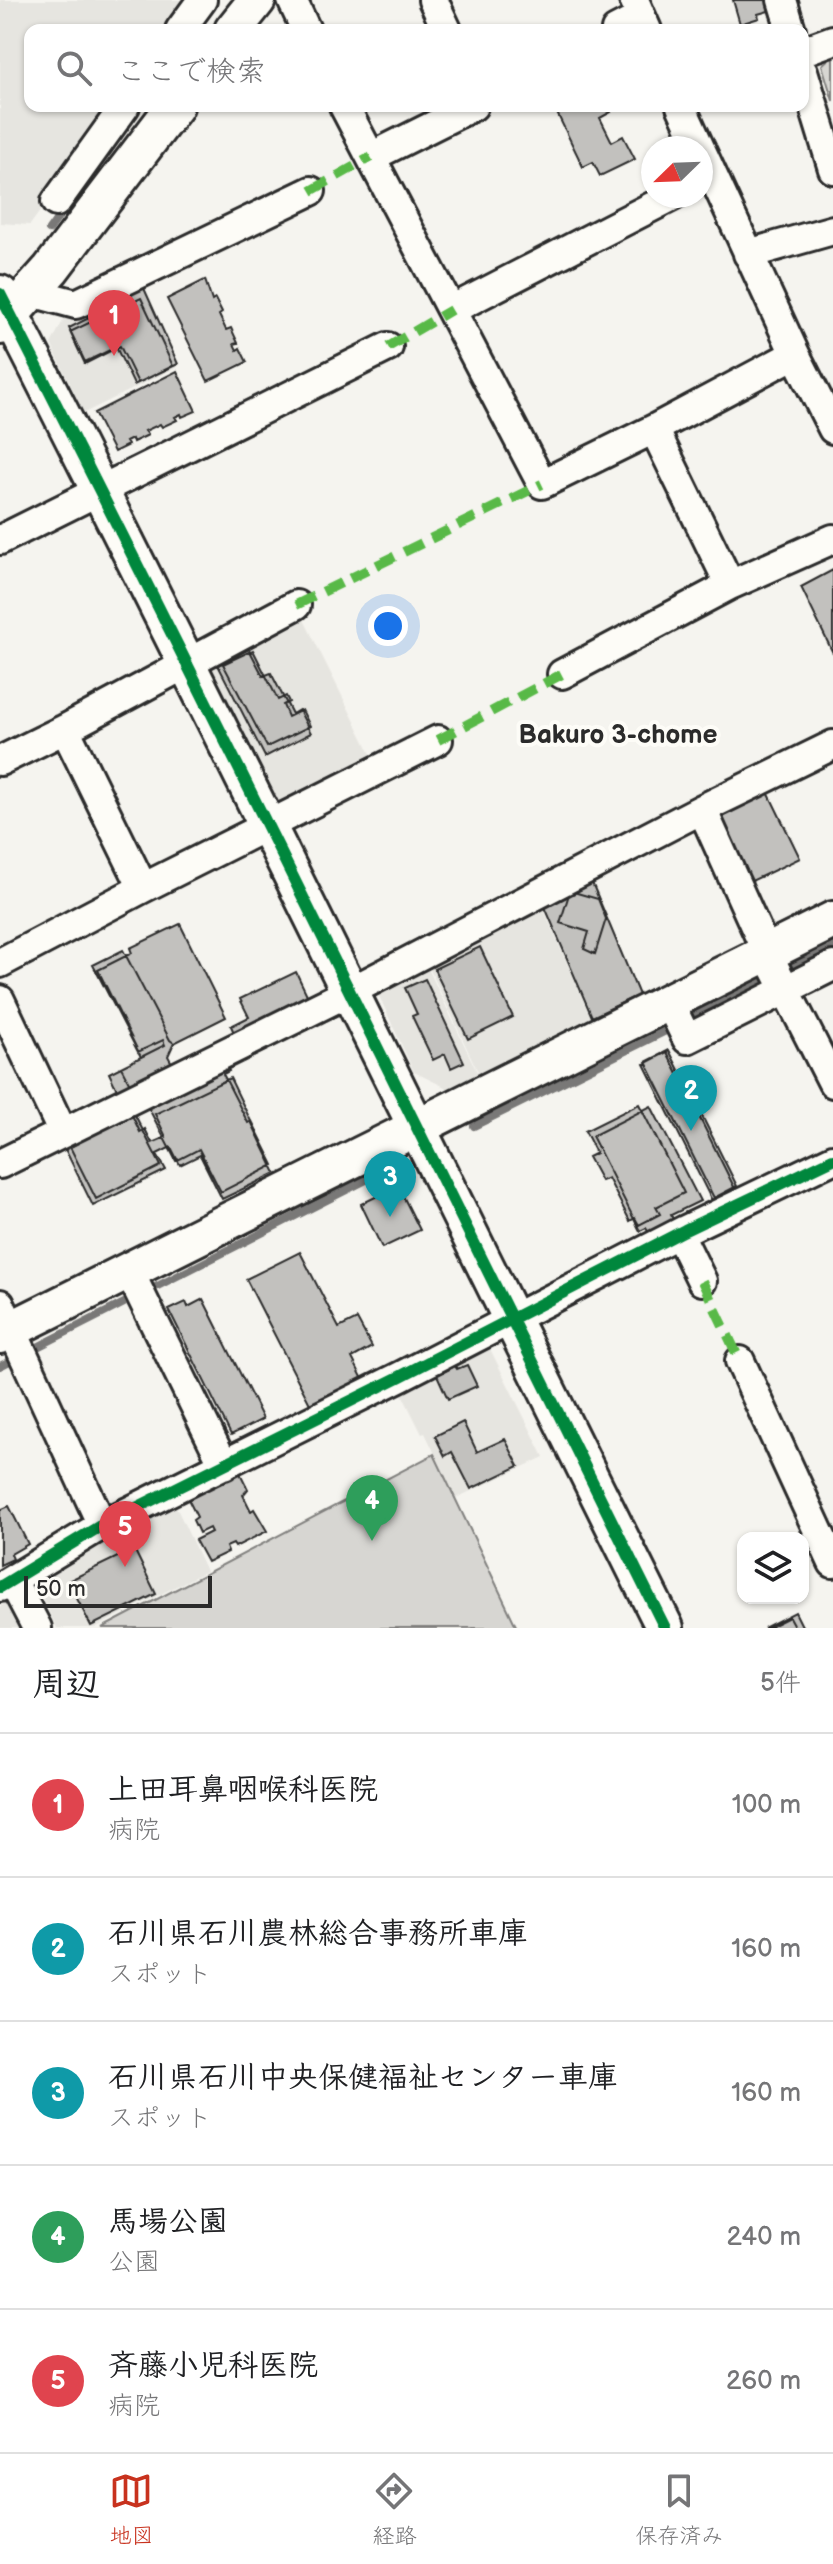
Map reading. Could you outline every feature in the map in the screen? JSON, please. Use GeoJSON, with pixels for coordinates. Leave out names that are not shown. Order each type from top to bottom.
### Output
{"type":"FeatureCollection","features":[{"type":"Feature","properties":{"kind":"street"},"geometry":{"type":"LineString","coordinates":[[184,24],[202,0]]}},
{"type":"Feature","properties":{"kind":"street"},"geometry":{"type":"LineString","coordinates":[[238,24],[257,0]]}},
{"type":"Feature","properties":{"kind":"street"},"geometry":{"type":"LineString","coordinates":[[292,0],[303,24]]}},
{"type":"Feature","properties":{"kind":"street"},"geometry":{"type":"LineString","coordinates":[[433,0],[444,24]]}},
{"type":"Feature","properties":{"kind":"street"},"geometry":{"type":"LineString","coordinates":[[782,0],[789,24]]}},
{"type":"Feature","properties":{"kind":"street"},"geometry":{"type":"LineString","coordinates":[[809,49],[833,40]]}},
{"type":"Feature","properties":{"kind":"street"},"geometry":{"type":"LineString","coordinates":[[809,91],[833,169]]}},
{"type":"Feature","properties":{"kind":"street"},"geometry":{"type":"LineString","coordinates":[[56,202],[121,112]]}},
{"type":"Feature","properties":{"kind":"street"},"geometry":{"type":"LineString","coordinates":[[11,307],[170,112]]}},
{"type":"Feature","properties":{"kind":"street"},"geometry":{"type":"LineString","coordinates":[[347,112],[542,484],[795,354]]}},
{"type":"Feature","properties":{"kind":"street"},"geometry":{"type":"LineString","coordinates":[[371,157],[461,112]]}},
{"type":"Feature","properties":{"kind":"street"},"geometry":{"type":"LineString","coordinates":[[684,112],[695,136]]}},
{"type":"Feature","properties":{"kind":"street"},"geometry":{"type":"LineString","coordinates":[[713,190],[832,424]]}},
{"type":"Feature","properties":{"kind":"street"},"geometry":{"type":"LineString","coordinates":[[11,307],[76,304],[311,191]]}},
{"type":"Feature","properties":{"kind":"street"},"geometry":{"type":"LineString","coordinates":[[451,310],[650,208]]}},
{"type":"Feature","properties":{"kind":"street"},"geometry":{"type":"LineString","coordinates":[[748,254],[833,230]]}},
{"type":"Feature","properties":{"kind":"street"},"geometry":{"type":"LineString","coordinates":[[11,307],[186,666],[351,991],[665,1628]]}},
{"type":"Feature","properties":{"kind":"street"},"geometry":{"type":"LineString","coordinates":[[0,540],[388,347]]}},
{"type":"Feature","properties":{"kind":"street"},"geometry":{"type":"LineString","coordinates":[[654,429],[730,585]]}},
{"type":"Feature","properties":{"kind":"street"},"geometry":{"type":"LineString","coordinates":[[562,674],[730,585],[833,539]]}},
{"type":"Feature","properties":{"kind":"street"},"geometry":{"type":"LineString","coordinates":[[0,761],[186,666],[296,605]]}},
{"type":"Feature","properties":{"kind":"street"},"geometry":{"type":"LineString","coordinates":[[65,729],[143,888]]}},
{"type":"Feature","properties":{"kind":"street"},"geometry":{"type":"LineString","coordinates":[[0,963],[438,740]]}},
{"type":"Feature","properties":{"kind":"street"},"geometry":{"type":"LineString","coordinates":[[0,1164],[351,991],[702,809],[833,745]]}},
{"type":"Feature","properties":{"kind":"street"},"geometry":{"type":"LineString","coordinates":[[702,809],[767,953],[833,1083]]}},
{"type":"Feature","properties":{"kind":"street"},"geometry":{"type":"LineString","coordinates":[[102,1525],[12,1336],[137,1288],[416,1128],[833,920]]}},
{"type":"Feature","properties":{"kind":"street"},"geometry":{"type":"LineString","coordinates":[[669,1002],[687,1039],[833,966]]}},
{"type":"Feature","properties":{"kind":"street"},"geometry":{"type":"LineString","coordinates":[[0,1000],[63,1133]]}},
{"type":"Feature","properties":{"kind":"street"},"geometry":{"type":"LineString","coordinates":[[37,1628],[6,1584],[102,1525],[833,1159]]}},
{"type":"Feature","properties":{"kind":"street"},"geometry":{"type":"LineString","coordinates":[[679,1234],[702,1281]]}},
{"type":"Feature","properties":{"kind":"street"},"geometry":{"type":"LineString","coordinates":[[137,1288],[224,1465]]}},
{"type":"Feature","properties":{"kind":"street"},"geometry":{"type":"LineString","coordinates":[[740,1361],[833,1563]]}},
{"type":"Feature","properties":{"kind":"shaded area"},"geometry":{"type":"Polygon","coordinates":[[[0,0],[192,0],[175,24],[24,24],[24,112],[112,112],[30,225],[0,223],[0,0]]]}},
{"type":"Feature","properties":{"kind":"shaded area"},"geometry":{"type":"Polygon","coordinates":[[[833,55],[833,101],[822,65],[833,55]]]}},
{"type":"Feature","properties":{"kind":"shaded area"},"geometry":{"type":"Polygon","coordinates":[[[136,277],[177,367],[84,413],[51,344],[66,315],[136,277]]]}},
{"type":"Feature","properties":{"kind":"shaded area"},"geometry":{"type":"Polygon","coordinates":[[[302,616],[374,760],[281,808],[208,663],[302,616]]]}},
{"type":"Feature","properties":{"kind":"shaded area"},"geometry":{"type":"Polygon","coordinates":[[[540,901],[591,1018],[479,1074],[425,959],[540,901]]]}},
{"type":"Feature","properties":{"kind":"shaded area"},"geometry":{"type":"Polygon","coordinates":[[[424,960],[478,1074],[449,1089],[414,1072],[374,985],[424,960]]]}},
{"type":"Feature","properties":{"kind":"shaded area"},"geometry":{"type":"Polygon","coordinates":[[[486,1341],[544,1457],[456,1498],[398,1386],[486,1341]]]}},
{"type":"Feature","properties":{"kind":"shaded area"},"geometry":{"type":"Polygon","coordinates":[[[434,1454],[517,1628],[102,1628],[434,1454]]]}},
{"type":"Feature","properties":{"kind":"shaded area"},"geometry":{"type":"Polygon","coordinates":[[[173,1500],[206,1571],[95,1628],[57,1628],[37,1588],[49,1563],[173,1500]]]}},
{"type":"Feature","properties":{"kind":"shaded area"},"geometry":{"type":"Polygon","coordinates":[[[10,1601],[24,1628],[0,1628],[0,1606],[10,1601]]]}},
{"type":"Feature","properties":{"kind":"building"},"geometry":{"type":"Polygon","coordinates":[[[733,0],[769,0],[772,10],[740,24],[733,0]]]}},
{"type":"Feature","properties":{"kind":"building"},"geometry":{"type":"Polygon","coordinates":[[[611,112],[600,118],[612,142],[623,136],[635,159],[600,176],[593,162],[583,167],[557,113],[611,112]]]}},
{"type":"Feature","properties":{"kind":"building"},"geometry":{"type":"Polygon","coordinates":[[[205,280],[212,301],[215,299],[222,313],[219,315],[226,330],[231,328],[238,343],[234,344],[237,350],[240,348],[247,362],[208,381],[167,299],[205,280]]]}},
{"type":"Feature","properties":{"kind":"building"},"geometry":{"type":"Polygon","coordinates":[[[143,286],[178,364],[134,385],[116,347],[85,362],[69,328],[115,305],[112,301],[143,286]]]}},
{"type":"Feature","properties":{"kind":"building"},"geometry":{"type":"Polygon","coordinates":[[[141,298],[173,366],[138,383],[120,346],[85,364],[70,332],[141,298]]]}},
{"type":"Feature","properties":{"kind":"building"},"geometry":{"type":"Polygon","coordinates":[[[177,371],[196,411],[182,417],[181,414],[175,417],[177,420],[145,431],[148,435],[126,442],[128,445],[114,452],[94,413],[177,371]]]}},
{"type":"Feature","properties":{"kind":"building"},"geometry":{"type":"Polygon","coordinates":[[[833,570],[833,653],[801,587],[833,570]]]}},
{"type":"Feature","properties":{"kind":"building"},"geometry":{"type":"Polygon","coordinates":[[[249,649],[263,676],[271,673],[292,714],[299,710],[311,733],[265,757],[218,665],[249,649]]]}},
{"type":"Feature","properties":{"kind":"building"},"geometry":{"type":"Polygon","coordinates":[[[253,650],[278,700],[286,696],[289,702],[283,705],[288,717],[302,710],[310,726],[267,747],[223,664],[253,650]]]}},
{"type":"Feature","properties":{"kind":"building"},"geometry":{"type":"Polygon","coordinates":[[[766,788],[800,858],[741,886],[713,827],[723,808],[766,788]]]}},
{"type":"Feature","properties":{"kind":"building"},"geometry":{"type":"Polygon","coordinates":[[[590,878],[639,995],[592,1017],[542,900],[590,878]]]}},
{"type":"Feature","properties":{"kind":"building"},"geometry":{"type":"Polygon","coordinates":[[[570,891],[598,899],[606,919],[595,954],[584,949],[589,932],[560,923],[570,891]]]}},
{"type":"Feature","properties":{"kind":"building"},"geometry":{"type":"Polygon","coordinates":[[[180,924],[226,1017],[174,1043],[168,1056],[174,1067],[119,1094],[109,1073],[141,1057],[98,970],[132,953],[130,948],[180,924]]]}},
{"type":"Feature","properties":{"kind":"building"},"geometry":{"type":"Polygon","coordinates":[[[480,947],[513,1017],[468,1039],[434,969],[480,947]]]}},
{"type":"Feature","properties":{"kind":"building"},"geometry":{"type":"Polygon","coordinates":[[[123,950],[174,1043],[168,1056],[173,1065],[131,1086],[121,1067],[165,1045],[163,1040],[138,1052],[93,965],[123,950]]]}},
{"type":"Feature","properties":{"kind":"building"},"geometry":{"type":"Polygon","coordinates":[[[296,972],[309,999],[235,1035],[231,1026],[249,1017],[240,999],[296,972]]]}},
{"type":"Feature","properties":{"kind":"building"},"geometry":{"type":"Polygon","coordinates":[[[425,979],[464,1062],[451,1068],[445,1054],[433,1060],[412,1016],[417,1014],[405,988],[425,979]]]}},
{"type":"Feature","properties":{"kind":"building"},"geometry":{"type":"Polygon","coordinates":[[[669,1050],[737,1186],[714,1198],[646,1062],[669,1050]]]}},
{"type":"Feature","properties":{"kind":"building"},"geometry":{"type":"Polygon","coordinates":[[[667,1052],[739,1197],[716,1209],[644,1064],[667,1052]]]}},
{"type":"Feature","properties":{"kind":"building"},"geometry":{"type":"Polygon","coordinates":[[[227,1067],[229,1071],[223,1074],[274,1165],[221,1192],[199,1149],[176,1161],[148,1107],[227,1067]]]}},
{"type":"Feature","properties":{"kind":"building"},"geometry":{"type":"Polygon","coordinates":[[[230,1078],[276,1173],[222,1199],[200,1155],[180,1165],[171,1147],[157,1154],[166,1170],[93,1206],[64,1147],[131,1113],[140,1132],[145,1129],[152,1143],[166,1137],[155,1114],[230,1078]]]}},
{"type":"Feature","properties":{"kind":"building"},"geometry":{"type":"Polygon","coordinates":[[[639,1104],[684,1193],[656,1207],[660,1214],[639,1225],[635,1218],[630,1221],[608,1178],[601,1181],[588,1157],[596,1153],[585,1131],[639,1104]]]}},
{"type":"Feature","properties":{"kind":"building"},"geometry":{"type":"Polygon","coordinates":[[[639,1104],[684,1193],[656,1207],[660,1214],[639,1225],[635,1218],[630,1221],[608,1178],[601,1181],[588,1157],[596,1153],[585,1131],[639,1104]]]}},
{"type":"Feature","properties":{"kind":"building"},"geometry":{"type":"Polygon","coordinates":[[[651,1106],[700,1201],[671,1215],[674,1221],[649,1233],[646,1228],[640,1231],[592,1136],[651,1106]]]}},
{"type":"Feature","properties":{"kind":"building"},"geometry":{"type":"Polygon","coordinates":[[[133,1111],[161,1166],[96,1199],[70,1147],[133,1111]]]}},
{"type":"Feature","properties":{"kind":"building"},"geometry":{"type":"Polygon","coordinates":[[[398,1186],[420,1230],[382,1248],[361,1204],[398,1186]]]}},
{"type":"Feature","properties":{"kind":"building"},"geometry":{"type":"Polygon","coordinates":[[[300,1252],[339,1328],[357,1319],[372,1347],[352,1358],[364,1381],[312,1408],[246,1279],[300,1252]]]}},
{"type":"Feature","properties":{"kind":"building"},"geometry":{"type":"Polygon","coordinates":[[[203,1299],[263,1419],[231,1435],[169,1310],[186,1302],[188,1307],[203,1299]]]}},
{"type":"Feature","properties":{"kind":"building"},"geometry":{"type":"Polygon","coordinates":[[[467,1365],[477,1386],[448,1399],[437,1375],[455,1366],[457,1369],[467,1365]]]}},
{"type":"Feature","properties":{"kind":"building"},"geometry":{"type":"Polygon","coordinates":[[[463,1422],[477,1452],[505,1439],[519,1466],[471,1489],[452,1452],[445,1456],[435,1436],[463,1422]]]}},
{"type":"Feature","properties":{"kind":"building"},"geometry":{"type":"Polygon","coordinates":[[[239,1471],[248,1489],[243,1495],[267,1531],[235,1547],[233,1544],[226,1547],[228,1552],[207,1562],[195,1540],[211,1532],[209,1528],[199,1533],[193,1520],[197,1517],[187,1497],[239,1471]]]}},
{"type":"Feature","properties":{"kind":"building"},"geometry":{"type":"Polygon","coordinates":[[[9,1506],[28,1544],[11,1554],[13,1559],[0,1565],[0,1510],[9,1506]]]}},
{"type":"Feature","properties":{"kind":"building"},"geometry":{"type":"Polygon","coordinates":[[[134,1549],[156,1594],[91,1626],[68,1581],[134,1549]]]}},
{"type":"Feature","properties":{"kind":"building"},"geometry":{"type":"Polygon","coordinates":[[[795,1612],[803,1628],[764,1628],[795,1612]]]}},
{"type":"Feature","properties":{"kind":"building"},"geometry":{"type":"Polygon","coordinates":[[[789,1617],[795,1628],[767,1628],[789,1617]]]}},
{"type":"Feature","properties":{"kind":"waterway"},"geometry":{"type":"LineString","coordinates":[[49,230],[65,208]]}},
{"type":"Feature","properties":{"kind":"waterway"},"geometry":{"type":"LineString","coordinates":[[787,970],[833,947]]}},
{"type":"Feature","properties":{"kind":"waterway"},"geometry":{"type":"LineString","coordinates":[[692,1017],[768,979]]}},
{"type":"Feature","properties":{"kind":"waterway"},"geometry":{"type":"LineString","coordinates":[[474,1126],[672,1028]]}},
{"type":"Feature","properties":{"kind":"waterway"},"geometry":{"type":"LineString","coordinates":[[0,1366],[384,1171]]}},
{"type":"Feature","properties":{"kind":"marked path"},"geometry":{"type":"LineString","coordinates":[[311,191],[371,157]]}},
{"type":"Feature","properties":{"kind":"marked path"},"geometry":{"type":"LineString","coordinates":[[388,347],[451,310]]}},
{"type":"Feature","properties":{"kind":"marked path"},"geometry":{"type":"LineString","coordinates":[[296,605],[542,484]]}},
{"type":"Feature","properties":{"kind":"marked path"},"geometry":{"type":"LineString","coordinates":[[438,740],[562,674]]}},
{"type":"Feature","properties":{"kind":"marked path"},"geometry":{"type":"LineString","coordinates":[[702,1281],[740,1361]]}},
{"type":"Feature","properties":{"kind":"cycle path"},"geometry":{"type":"LineString","coordinates":[[0,294],[665,1628]]}},
{"type":"Feature","properties":{"kind":"cycle path"},"geometry":{"type":"LineString","coordinates":[[0,1587],[102,1525],[685,1230],[833,1159]]}},
{"type":"Feature","properties":{"kind":"place","name":"上田耳鼻咽喉科医院"},"geometry":{"type":"Point","coordinates":[114,356]}},
{"type":"Feature","properties":{"kind":"place","name":"石川県石川農林総合事務所車庫"},"geometry":{"type":"Point","coordinates":[691,1131]}},
{"type":"Feature","properties":{"kind":"place","name":"石川県石川中央保健福祉センター車庫"},"geometry":{"type":"Point","coordinates":[390,1217]}},
{"type":"Feature","properties":{"kind":"place","name":"馬場公園"},"geometry":{"type":"Point","coordinates":[372,1541]}},
{"type":"Feature","properties":{"kind":"place","name":"斉藤小児科医院"},"geometry":{"type":"Point","coordinates":[125,1567]}},
{"type":"Feature","properties":{"kind":"district","name":"Bakuro 3-chome"},"geometry":{"type":"Point","coordinates":[618,735]}}]}
